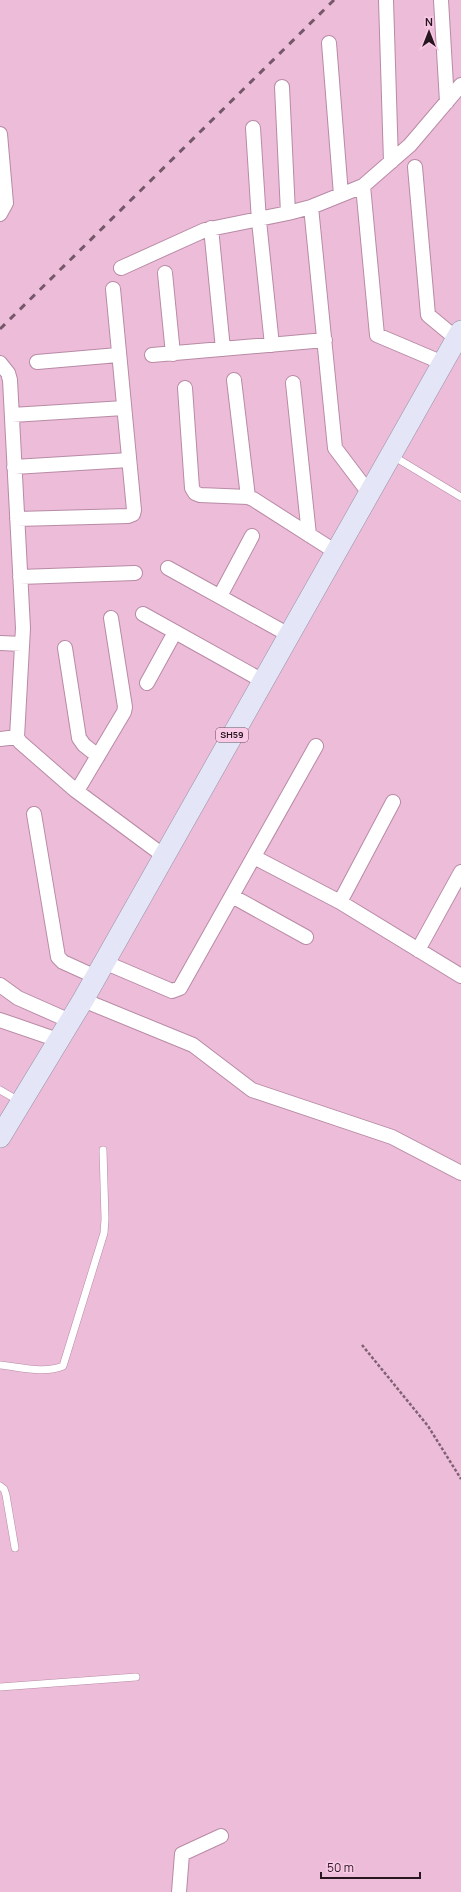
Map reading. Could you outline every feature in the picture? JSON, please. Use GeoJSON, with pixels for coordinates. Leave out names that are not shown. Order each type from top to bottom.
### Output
{"type":"FeatureCollection","features":[{"type":"Feature","properties":{"kind":"main road","name":"SH59"},"geometry":{"type":"LineString","coordinates":[[0,1137],[83,1000],[459,335]]}},
{"type":"Feature","properties":{"kind":"street"},"geometry":{"type":"LineString","coordinates":[[386,0],[391,162]]}},
{"type":"Feature","properties":{"kind":"street"},"geometry":{"type":"LineString","coordinates":[[441,0],[447,102]]}},
{"type":"Feature","properties":{"kind":"street"},"geometry":{"type":"LineString","coordinates":[[330,43],[340,195]]}},
{"type":"Feature","properties":{"kind":"street"},"geometry":{"type":"LineString","coordinates":[[121,268],[211,228],[259,220],[311,207],[363,186],[416,139],[461,85]]}},
{"type":"Feature","properties":{"kind":"street"},"geometry":{"type":"LineString","coordinates":[[282,87],[288,213]]}},
{"type":"Feature","properties":{"kind":"street"},"geometry":{"type":"LineString","coordinates":[[253,128],[259,220],[272,345]]}},
{"type":"Feature","properties":{"kind":"street"},"geometry":{"type":"LineString","coordinates":[[0,134],[6,203],[0,214]]}},
{"type":"Feature","properties":{"kind":"street"},"geometry":{"type":"LineString","coordinates":[[415,167],[428,315],[459,335]]}},
{"type":"Feature","properties":{"kind":"street"},"geometry":{"type":"LineString","coordinates":[[363,186],[378,335],[443,363]]}},
{"type":"Feature","properties":{"kind":"street"},"geometry":{"type":"LineString","coordinates":[[311,207],[335,448],[369,493]]}},
{"type":"Feature","properties":{"kind":"street"},"geometry":{"type":"LineString","coordinates":[[211,228],[223,349]]}},
{"type":"Feature","properties":{"kind":"street"},"geometry":{"type":"LineString","coordinates":[[165,273],[173,354]]}},
{"type":"Feature","properties":{"kind":"street"},"geometry":{"type":"LineString","coordinates":[[17,519],[128,516],[133,514],[134,510],[118,355],[113,289]]}},
{"type":"Feature","properties":{"kind":"street"},"geometry":{"type":"LineString","coordinates":[[152,355],[325,340]]}},
{"type":"Feature","properties":{"kind":"street"},"geometry":{"type":"LineString","coordinates":[[37,362],[118,355]]}},
{"type":"Feature","properties":{"kind":"street"},"geometry":{"type":"LineString","coordinates":[[0,363],[8,373],[12,415],[23,628],[16,737],[77,791],[164,856]]}},
{"type":"Feature","properties":{"kind":"street"},"geometry":{"type":"LineString","coordinates":[[234,380],[248,497]]}},
{"type":"Feature","properties":{"kind":"street"},"geometry":{"type":"LineString","coordinates":[[293,383],[309,535]]}},
{"type":"Feature","properties":{"kind":"street"},"geometry":{"type":"LineString","coordinates":[[185,388],[192,488],[194,493],[200,495],[248,497],[336,552]]}},
{"type":"Feature","properties":{"kind":"street"},"geometry":{"type":"LineString","coordinates":[[12,415],[124,408]]}},
{"type":"Feature","properties":{"kind":"street"},"geometry":{"type":"LineString","coordinates":[[14,467],[129,460]]}},
{"type":"Feature","properties":{"kind":"street"},"geometry":{"type":"LineString","coordinates":[[220,596],[252,536]]}},
{"type":"Feature","properties":{"kind":"street"},"geometry":{"type":"LineString","coordinates":[[168,568],[289,635]]}},
{"type":"Feature","properties":{"kind":"street"},"geometry":{"type":"LineString","coordinates":[[20,577],[135,573]]}},
{"type":"Feature","properties":{"kind":"street"},"geometry":{"type":"LineString","coordinates":[[143,614],[263,681]]}},
{"type":"Feature","properties":{"kind":"street"},"geometry":{"type":"LineString","coordinates":[[77,791],[124,712],[125,707],[112,618]]}},
{"type":"Feature","properties":{"kind":"street"},"geometry":{"type":"LineString","coordinates":[[147,683],[175,632]]}},
{"type":"Feature","properties":{"kind":"street"},"geometry":{"type":"LineString","coordinates":[[0,642],[22,644]]}},
{"type":"Feature","properties":{"kind":"street"},"geometry":{"type":"LineString","coordinates":[[65,648],[79,738],[84,745],[98,756]]}},
{"type":"Feature","properties":{"kind":"street"},"geometry":{"type":"LineString","coordinates":[[0,740],[16,737]]}},
{"type":"Feature","properties":{"kind":"street"},"geometry":{"type":"LineString","coordinates":[[34,814],[58,957],[63,962],[100,970],[172,991],[180,988],[316,746]]}},
{"type":"Feature","properties":{"kind":"street"},"geometry":{"type":"LineString","coordinates":[[340,902],[393,802]]}},
{"type":"Feature","properties":{"kind":"street"},"geometry":{"type":"LineString","coordinates":[[254,857],[340,902],[461,976]]}},
{"type":"Feature","properties":{"kind":"street"},"geometry":{"type":"LineString","coordinates":[[418,950],[461,872]]}},
{"type":"Feature","properties":{"kind":"street"},"geometry":{"type":"LineString","coordinates":[[232,896],[306,937]]}},
{"type":"Feature","properties":{"kind":"street"},"geometry":{"type":"LineString","coordinates":[[0,985],[18,998],[70,1021]]}},
{"type":"Feature","properties":{"kind":"street"},"geometry":{"type":"LineString","coordinates":[[83,1000],[193,1045],[252,1090],[392,1137],[461,1173]]}},
{"type":"Feature","properties":{"kind":"street"},"geometry":{"type":"LineString","coordinates":[[0,1020],[58,1040]]}},
{"type":"Feature","properties":{"kind":"street"},"geometry":{"type":"LineString","coordinates":[[179,1892],[182,1854],[221,1836]]}},
{"type":"Feature","properties":{"kind":"lane"},"geometry":{"type":"LineString","coordinates":[[391,454],[461,497]]}},
{"type":"Feature","properties":{"kind":"lane"},"geometry":{"type":"LineString","coordinates":[[0,1090],[21,1102]]}},
{"type":"Feature","properties":{"kind":"lane"},"geometry":{"type":"LineString","coordinates":[[0,1366],[43,1370],[55,1370],[63,1366],[104,1232],[103,1150]]}},
{"type":"Feature","properties":{"kind":"lane"},"geometry":{"type":"LineString","coordinates":[[0,1486],[4,1489],[6,1496],[15,1548]]}},
{"type":"Feature","properties":{"kind":"lane"},"geometry":{"type":"LineString","coordinates":[[0,1687],[136,1677]]}},
{"type":"Feature","properties":{"kind":"path"},"geometry":{"type":"LineString","coordinates":[[362,1345],[428,1426],[461,1479]]}},
{"type":"Feature","properties":{"kind":"railway"},"geometry":{"type":"LineString","coordinates":[[0,329],[334,0]]}}]}
